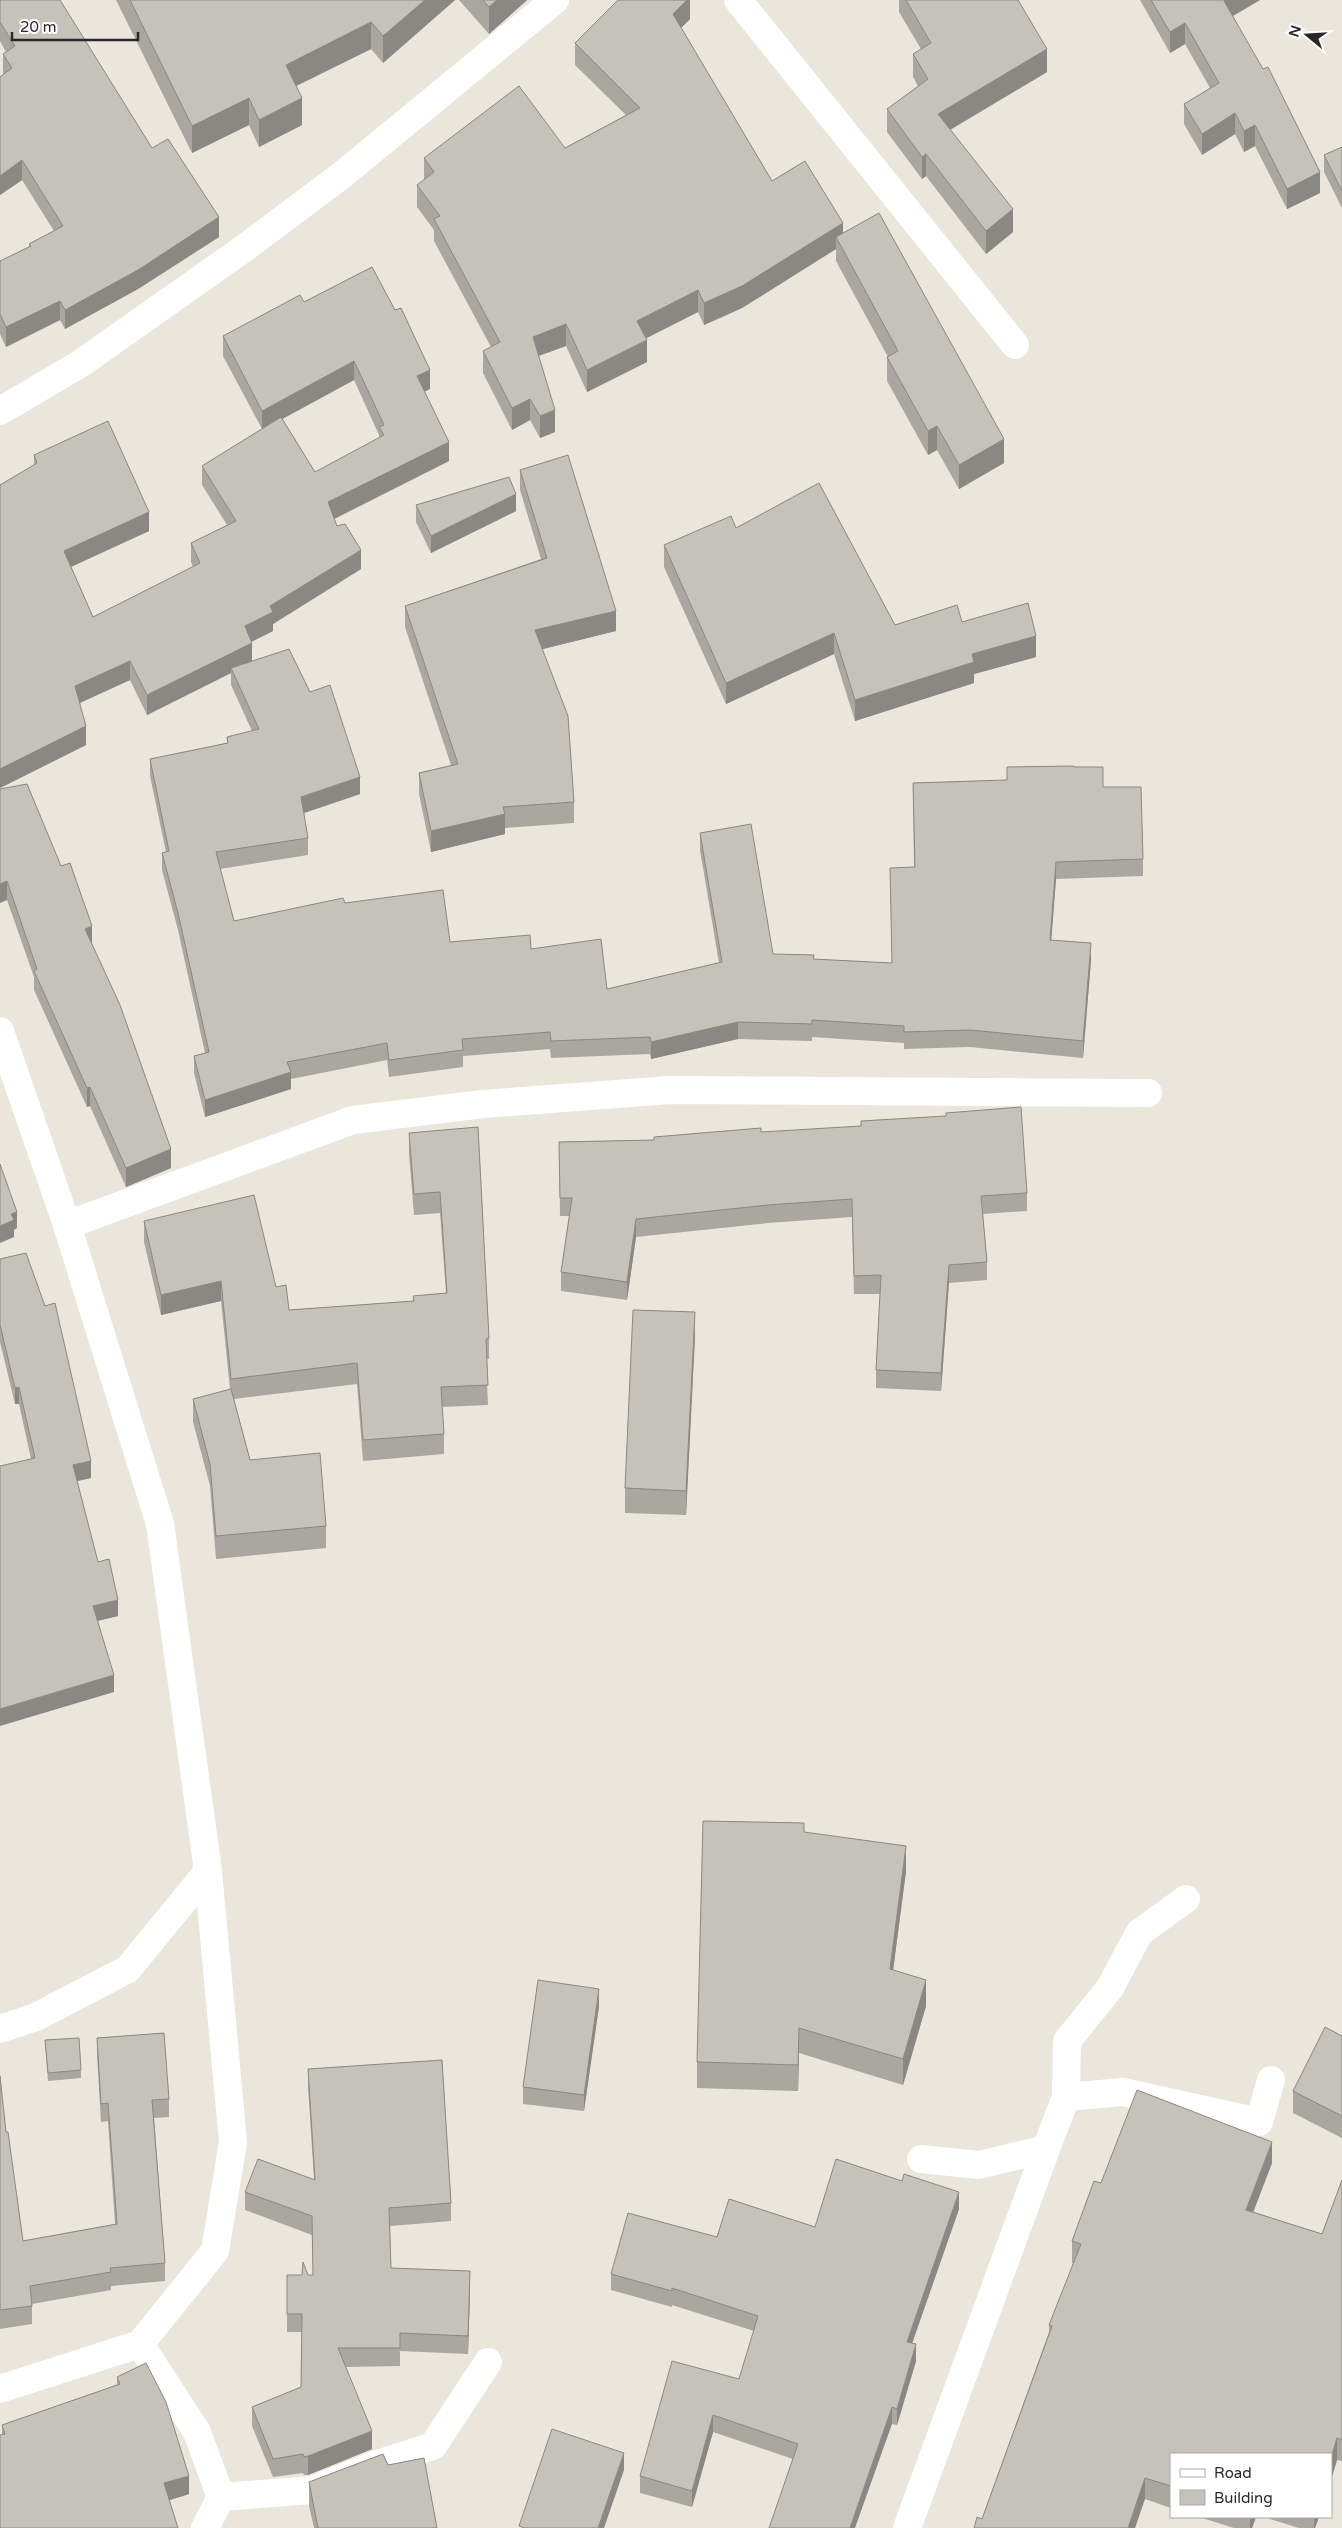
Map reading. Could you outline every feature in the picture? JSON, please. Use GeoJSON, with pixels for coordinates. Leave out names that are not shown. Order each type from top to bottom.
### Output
{"type":"FeatureCollection","features":[{"type":"Feature","properties":{"kind":"street"},"geometry":{"type":"LineString","coordinates":[[0,411],[80,364],[261,236],[342,175],[555,0]]}},
{"type":"Feature","properties":{"kind":"street"},"geometry":{"type":"LineString","coordinates":[[738,0],[1015,345]]}},
{"type":"Feature","properties":{"kind":"street"},"geometry":{"type":"LineString","coordinates":[[0,1031],[67,1225],[160,1524],[208,1871],[233,2142],[215,2251],[140,2344],[0,2389]]}},
{"type":"Feature","properties":{"kind":"street"},"geometry":{"type":"LineString","coordinates":[[67,1225],[353,1120],[474,1105],[670,1090],[1148,1093]]}},
{"type":"Feature","properties":{"kind":"street"},"geometry":{"type":"LineString","coordinates":[[0,2029],[36,2017],[128,1969],[208,1871]]}},
{"type":"Feature","properties":{"kind":"street"},"geometry":{"type":"LineString","coordinates":[[907,2528],[1066,2097],[1067,2041],[1110,1988],[1139,1933],[1186,1899]]}},
{"type":"Feature","properties":{"kind":"street"},"geometry":{"type":"LineString","coordinates":[[1066,2097],[1123,2092],[1259,2122],[1271,2080]]}},
{"type":"Feature","properties":{"kind":"street"},"geometry":{"type":"LineString","coordinates":[[921,2160],[980,2165],[1046,2149]]}},
{"type":"Feature","properties":{"kind":"street"},"geometry":{"type":"LineString","coordinates":[[140,2344],[197,2432],[221,2497],[205,2528]]}},
{"type":"Feature","properties":{"kind":"street"},"geometry":{"type":"LineString","coordinates":[[221,2497],[312,2490],[377,2464],[433,2446],[488,2362]]}},
{"type":"Feature","properties":{"kind":"building"},"geometry":{"type":"Polygon","coordinates":[[[0,0],[60,0],[152,148],[168,139],[219,217],[138,270],[65,310],[60,301],[6,327],[0,314],[0,261],[31,246],[29,244],[63,226],[22,160],[0,176],[0,77],[12,68],[3,54],[15,46],[0,22],[0,0]]]}},
{"type":"Feature","properties":{"kind":"building"},"geometry":{"type":"Polygon","coordinates":[[[130,0],[425,0],[383,36],[371,22],[286,65],[302,98],[259,120],[249,98],[192,126],[130,0]]]}},
{"type":"Feature","properties":{"kind":"building"},"geometry":{"type":"Polygon","coordinates":[[[483,0],[497,0],[489,7],[483,0]]]}},
{"type":"Feature","properties":{"kind":"building"},"geometry":{"type":"Polygon","coordinates":[[[618,0],[687,0],[673,14],[772,181],[805,161],[843,223],[742,286],[704,303],[698,290],[637,321],[647,340],[587,370],[566,324],[533,337],[555,410],[540,416],[530,399],[512,408],[483,351],[500,342],[434,219],[440,216],[417,185],[434,172],[424,158],[519,86],[565,148],[640,108],[575,43],[618,0]]]}},
{"type":"Feature","properties":{"kind":"building"},"geometry":{"type":"Polygon","coordinates":[[[906,0],[1018,0],[1047,49],[938,114],[1013,209],[986,231],[926,154],[922,157],[887,109],[928,79],[913,54],[931,43],[906,0]]]}},
{"type":"Feature","properties":{"kind":"building"},"geometry":{"type":"Polygon","coordinates":[[[1151,0],[1225,0],[1263,69],[1268,67],[1320,172],[1287,189],[1255,125],[1244,131],[1235,113],[1202,134],[1184,104],[1219,83],[1185,23],[1170,32],[1151,0]]]}},
{"type":"Feature","properties":{"kind":"building"},"geometry":{"type":"Polygon","coordinates":[[[1342,147],[1342,191],[1324,155],[1342,147]]]}},
{"type":"Feature","properties":{"kind":"building"},"geometry":{"type":"Polygon","coordinates":[[[879,213],[1004,439],[959,465],[937,426],[928,431],[887,357],[898,351],[836,237],[879,213]]]}},
{"type":"Feature","properties":{"kind":"building"},"geometry":{"type":"Polygon","coordinates":[[[372,267],[395,310],[401,308],[430,370],[417,376],[449,442],[328,502],[337,526],[345,524],[361,550],[270,606],[273,612],[245,626],[252,643],[147,695],[130,661],[75,686],[86,726],[0,769],[0,485],[37,463],[34,455],[108,421],[149,512],[64,551],[93,617],[200,563],[191,543],[236,521],[202,466],[281,417],[315,472],[384,435],[379,427],[384,425],[354,361],[262,411],[223,336],[300,295],[304,302],[372,267]]]}},
{"type":"Feature","properties":{"kind":"building"},"geometry":{"type":"Polygon","coordinates":[[[568,455],[616,611],[535,630],[568,716],[574,802],[503,807],[505,814],[431,831],[419,773],[458,764],[405,606],[547,558],[520,470],[568,455]]]}},
{"type":"Feature","properties":{"kind":"building"},"geometry":{"type":"Polygon","coordinates":[[[509,477],[516,494],[431,536],[416,505],[509,477]]]}},
{"type":"Feature","properties":{"kind":"building"},"geometry":{"type":"Polygon","coordinates":[[[819,483],[895,625],[957,605],[962,622],[1028,603],[1036,636],[972,654],[974,662],[855,700],[834,633],[726,683],[664,545],[731,516],[736,528],[819,483]]]}},
{"type":"Feature","properties":{"kind":"building"},"geometry":{"type":"Polygon","coordinates":[[[289,649],[310,692],[330,685],[360,777],[301,797],[308,838],[216,852],[234,921],[343,898],[345,903],[443,890],[450,942],[530,935],[531,949],[601,939],[607,989],[722,962],[700,833],[751,824],[773,954],[814,955],[813,959],[892,963],[890,868],[915,867],[913,783],[1007,780],[1007,767],[1103,767],[1103,787],[1141,787],[1143,859],[1056,862],[1050,940],[1091,943],[1083,1041],[970,1030],[904,1032],[904,1026],[812,1020],[812,1024],[738,1022],[651,1042],[650,1037],[551,1041],[550,1032],[462,1039],[463,1050],[389,1060],[387,1043],[287,1062],[291,1072],[205,1100],[194,1056],[209,1052],[178,913],[162,853],[169,851],[150,759],[228,743],[227,737],[259,729],[231,668],[289,649]]]}},
{"type":"Feature","properties":{"kind":"building"},"geometry":{"type":"Polygon","coordinates":[[[27,784],[61,866],[70,863],[92,926],[85,929],[120,1005],[171,1149],[126,1168],[90,1087],[87,1088],[34,971],[37,969],[7,881],[0,884],[0,789],[27,784]]]}},
{"type":"Feature","properties":{"kind":"building"},"geometry":{"type":"Polygon","coordinates":[[[1021,1107],[1027,1193],[981,1196],[987,1262],[949,1265],[941,1373],[876,1370],[881,1275],[854,1276],[852,1199],[768,1205],[636,1219],[627,1282],[561,1272],[572,1198],[560,1198],[559,1142],[654,1140],[654,1137],[761,1128],[761,1132],[861,1126],[861,1121],[946,1116],[946,1113],[1021,1107]]]}},
{"type":"Feature","properties":{"kind":"building"},"geometry":{"type":"Polygon","coordinates":[[[478,1127],[489,1338],[486,1339],[488,1385],[441,1387],[444,1434],[363,1440],[357,1363],[231,1379],[221,1281],[161,1295],[144,1221],[254,1195],[276,1287],[286,1285],[289,1310],[414,1301],[413,1296],[447,1293],[440,1192],[414,1194],[409,1133],[478,1127]]]}},
{"type":"Feature","properties":{"kind":"building"},"geometry":{"type":"Polygon","coordinates":[[[0,1164],[17,1212],[11,1214],[14,1220],[0,1226],[0,1164]]]}},
{"type":"Feature","properties":{"kind":"building"},"geometry":{"type":"Polygon","coordinates":[[[26,1253],[45,1306],[55,1303],[91,1461],[73,1465],[98,1562],[109,1559],[118,1600],[93,1606],[114,1675],[0,1709],[0,1466],[35,1458],[19,1387],[15,1388],[0,1325],[0,1259],[26,1253]]]}},
{"type":"Feature","properties":{"kind":"building"},"geometry":{"type":"Polygon","coordinates":[[[633,1310],[695,1312],[686,1491],[625,1488],[633,1310]]]}},
{"type":"Feature","properties":{"kind":"building"},"geometry":{"type":"Polygon","coordinates":[[[231,1389],[250,1460],[320,1453],[326,1526],[216,1536],[210,1464],[193,1399],[231,1389]]]}},
{"type":"Feature","properties":{"kind":"building"},"geometry":{"type":"Polygon","coordinates":[[[703,1821],[804,1823],[804,1832],[906,1846],[890,1969],[926,1980],[903,2059],[799,2028],[798,2065],[697,2062],[703,1821]]]}},
{"type":"Feature","properties":{"kind":"building"},"geometry":{"type":"Polygon","coordinates":[[[538,1980],[599,1989],[584,2095],[523,2087],[538,1980]]]}},
{"type":"Feature","properties":{"kind":"building"},"geometry":{"type":"Polygon","coordinates":[[[1325,2027],[1342,2036],[1342,2116],[1293,2091],[1325,2027]]]}},
{"type":"Feature","properties":{"kind":"building"},"geometry":{"type":"Polygon","coordinates":[[[164,2033],[169,2099],[152,2100],[165,2263],[110,2268],[111,2272],[30,2286],[32,2306],[0,2310],[0,2076],[6,2132],[8,2132],[23,2241],[117,2224],[108,2103],[101,2104],[97,2038],[164,2033]]]}},
{"type":"Feature","properties":{"kind":"building"},"geometry":{"type":"Polygon","coordinates":[[[79,2038],[81,2070],[48,2073],[45,2040],[79,2038]]]}},
{"type":"Feature","properties":{"kind":"building"},"geometry":{"type":"Polygon","coordinates":[[[442,2060],[451,2203],[389,2208],[391,2268],[470,2271],[468,2336],[400,2333],[400,2348],[338,2348],[372,2431],[308,2456],[304,2457],[303,2454],[273,2459],[252,2407],[301,2387],[302,2314],[287,2314],[287,2275],[302,2275],[303,2262],[308,2275],[313,2275],[312,2216],[245,2192],[258,2159],[315,2180],[308,2069],[442,2060]]]}},
{"type":"Feature","properties":{"kind":"building"},"geometry":{"type":"Polygon","coordinates":[[[1137,2090],[1272,2142],[1246,2210],[1322,2234],[1342,2180],[1342,2440],[1337,2438],[1332,2455],[1332,2453],[1170,2453],[1170,2486],[1145,2478],[1128,2528],[974,2528],[977,2517],[982,2519],[1052,2326],[1049,2325],[1081,2244],[1072,2241],[1094,2181],[1101,2183],[1137,2090]]]}},
{"type":"Feature","properties":{"kind":"building"},"geometry":{"type":"Polygon","coordinates":[[[836,2159],[902,2181],[904,2174],[959,2192],[907,2342],[916,2344],[897,2409],[892,2407],[850,2528],[769,2528],[798,2444],[713,2415],[692,2491],[640,2476],[672,2361],[739,2379],[758,2316],[672,2288],[672,2291],[611,2274],[628,2213],[717,2237],[729,2199],[815,2227],[836,2159]]]}},
{"type":"Feature","properties":{"kind":"building"},"geometry":{"type":"Polygon","coordinates":[[[146,2363],[166,2402],[189,2476],[164,2483],[178,2528],[0,2528],[0,2435],[5,2434],[2,2425],[120,2384],[117,2377],[146,2363]]]}},
{"type":"Feature","properties":{"kind":"building"},"geometry":{"type":"Polygon","coordinates":[[[552,2429],[624,2453],[598,2528],[524,2528],[519,2526],[552,2429]]]}},
{"type":"Feature","properties":{"kind":"building"},"geometry":{"type":"Polygon","coordinates":[[[383,2454],[388,2465],[424,2458],[437,2528],[318,2528],[309,2482],[383,2454]]]}}]}
